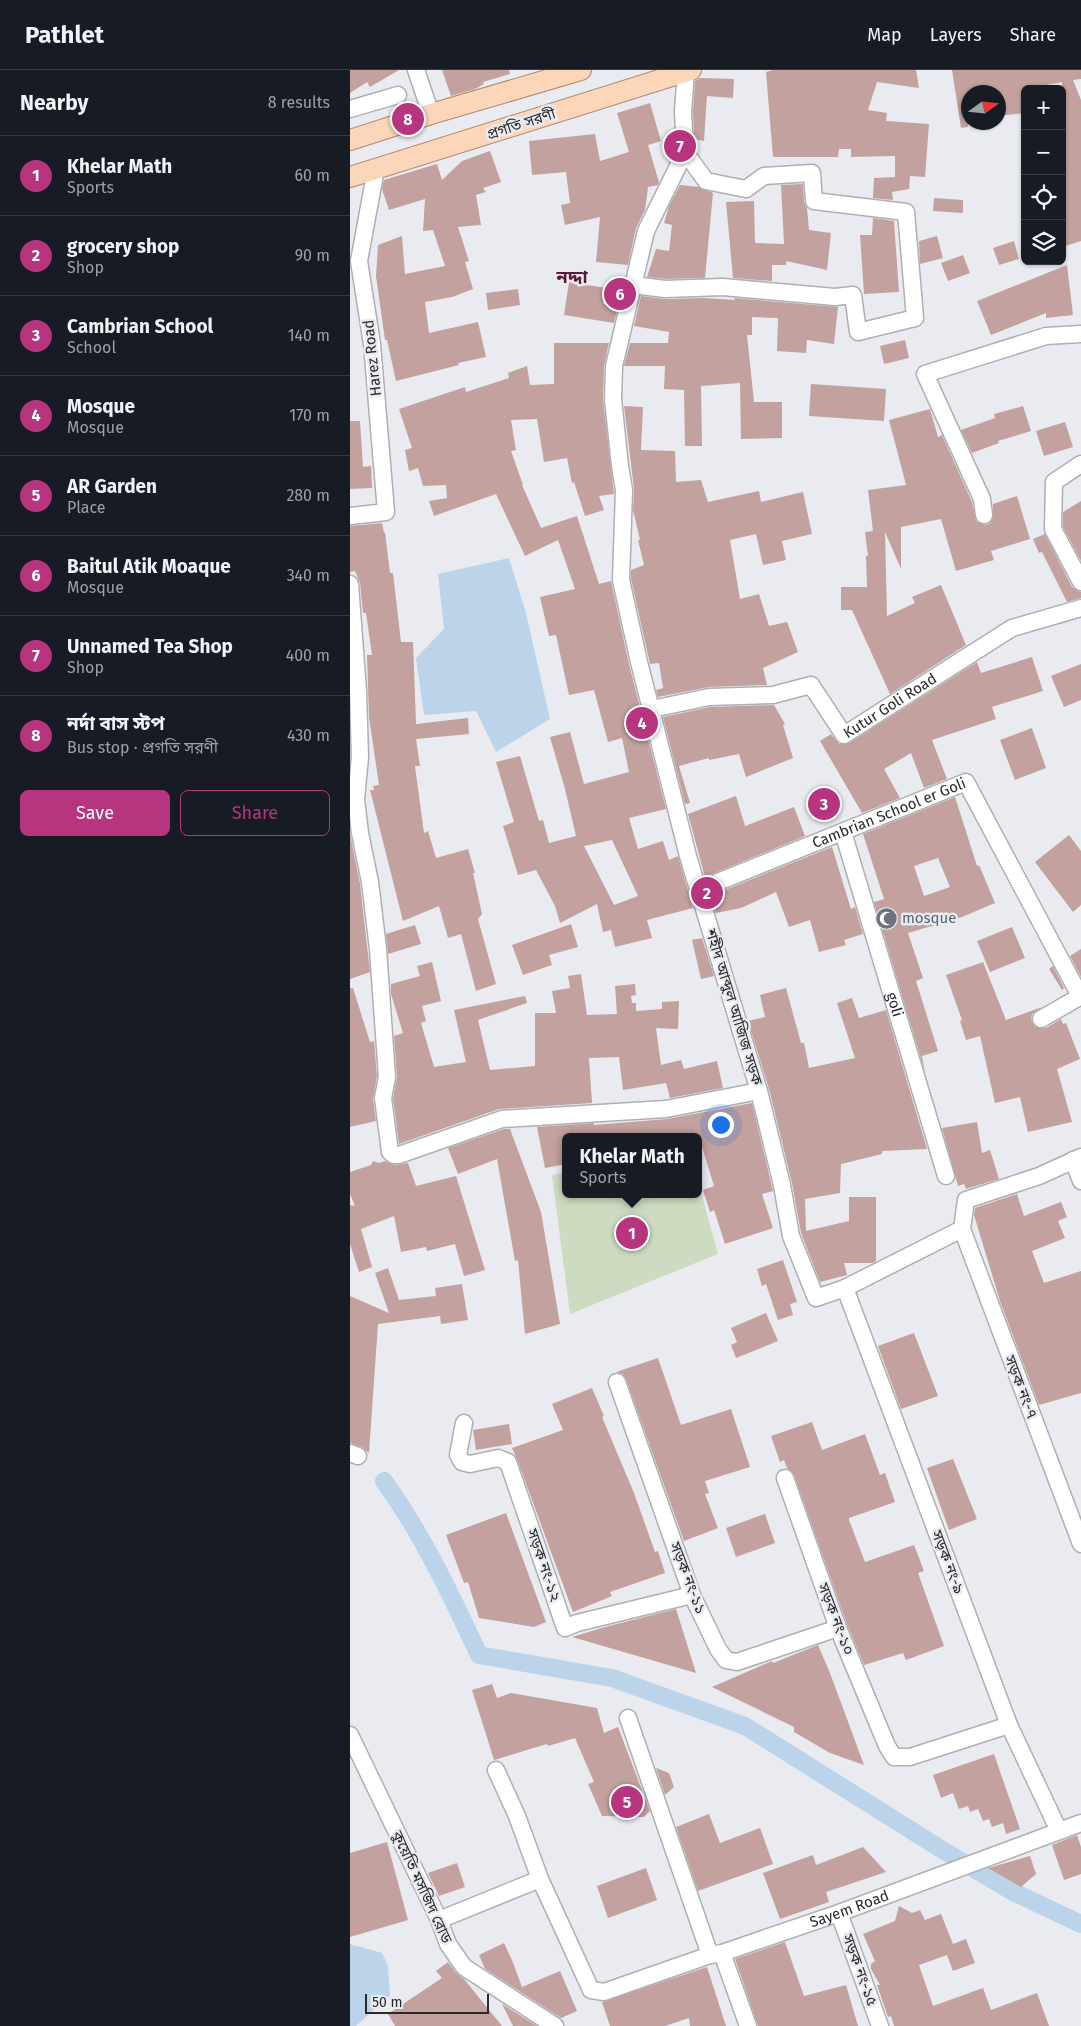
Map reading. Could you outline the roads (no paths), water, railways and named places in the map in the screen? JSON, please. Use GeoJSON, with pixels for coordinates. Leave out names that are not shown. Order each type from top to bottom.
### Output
{"type":"FeatureCollection","features":[{"type":"Feature","properties":{"kind":"main road"},"geometry":{"type":"LineString","coordinates":[[350,140],[581,70]]}},
{"type":"Feature","properties":{"kind":"main road","name":"প্রগতি সরণী"},"geometry":{"type":"LineString","coordinates":[[350,177],[689,71]]}},
{"type":"Feature","properties":{"kind":"street"},"geometry":{"type":"LineString","coordinates":[[416,70],[431,114]]}},
{"type":"Feature","properties":{"kind":"street","name":"শহীদ আব্দুল আজিজ সড়ক"},"geometry":{"type":"LineString","coordinates":[[689,71],[683,111],[684,152],[646,231],[614,366],[613,399],[624,490],[622,580],[688,856],[759,1091],[782,1185],[791,1236],[816,1298],[846,1288]]}},
{"type":"Feature","properties":{"kind":"street"},"geometry":{"type":"LineString","coordinates":[[350,109],[398,95]]}},
{"type":"Feature","properties":{"kind":"street"},"geometry":{"type":"LineString","coordinates":[[633,285],[665,289],[723,287],[834,297],[853,295],[858,332],[915,318],[906,212],[814,201],[812,173],[764,176],[746,189],[706,181],[684,152]]}},
{"type":"Feature","properties":{"kind":"street","name":"Harez Road"},"geometry":{"type":"LineString","coordinates":[[350,516],[386,512],[372,344],[359,261],[376,170]]}},
{"type":"Feature","properties":{"kind":"street"},"geometry":{"type":"LineString","coordinates":[[984,515],[982,499],[925,374],[1046,336],[1081,334]]}},
{"type":"Feature","properties":{"kind":"street"},"geometry":{"type":"LineString","coordinates":[[1081,464],[1054,482],[1054,528],[1081,582]]}},
{"type":"Feature","properties":{"kind":"street"},"geometry":{"type":"LineString","coordinates":[[350,584],[358,691],[360,756],[356,799],[360,833],[370,882],[378,950],[388,1077],[383,1098],[390,1152],[394,1155],[399,1154],[502,1119],[666,1109],[759,1091]]}},
{"type":"Feature","properties":{"kind":"street","name":"Kutur Goli Road"},"geometry":{"type":"LineString","coordinates":[[652,709],[709,698],[772,695],[810,686],[844,735],[1012,628],[1081,608]]}},
{"type":"Feature","properties":{"kind":"street","name":"Cambrian School er Goli"},"geometry":{"type":"LineString","coordinates":[[698,890],[966,782],[1081,996],[1040,1019]]}},
{"type":"Feature","properties":{"kind":"street","name":"goli"},"geometry":{"type":"LineString","coordinates":[[844,832],[946,1176]]}},
{"type":"Feature","properties":{"kind":"street"},"geometry":{"type":"LineString","coordinates":[[846,1288],[962,1230],[966,1200],[1039,1176],[1077,1158],[1081,1181]]}},
{"type":"Feature","properties":{"kind":"street","name":"সড়ক নং-৭"},"geometry":{"type":"LineString","coordinates":[[962,1230],[1081,1544]]}},
{"type":"Feature","properties":{"kind":"street","name":"সড়ক নং-৯"},"geometry":{"type":"LineString","coordinates":[[846,1288],[1009,1725],[1059,1831]]}},
{"type":"Feature","properties":{"kind":"street","name":"সড়ক নং-১১"},"geometry":{"type":"LineString","coordinates":[[616,1382],[692,1595],[718,1649],[726,1660],[736,1662],[838,1628]]}},
{"type":"Feature","properties":{"kind":"street","name":"সড়ক নং-১২"},"geometry":{"type":"LineString","coordinates":[[464,1423],[458,1455],[462,1462],[470,1464],[498,1458],[508,1462],[565,1628],[577,1623],[692,1595]]}},
{"type":"Feature","properties":{"kind":"street","name":"সড়ক নং-১০"},"geometry":{"type":"LineString","coordinates":[[786,1478],[838,1628],[887,1746],[894,1757],[910,1757],[1009,1725]]}},
{"type":"Feature","properties":{"kind":"street"},"geometry":{"type":"LineString","coordinates":[[628,1718],[716,1954],[748,2026]]}},
{"type":"Feature","properties":{"kind":"street","name":"কুয়েতি মসজিদ রোড"},"geometry":{"type":"LineString","coordinates":[[350,1735],[356,1761],[439,1920],[448,1944],[464,1967],[555,2026]]}},
{"type":"Feature","properties":{"kind":"street"},"geometry":{"type":"LineString","coordinates":[[439,1920],[540,1879],[496,1770]]}},
{"type":"Feature","properties":{"kind":"street","name":"Sayem Road"},"geometry":{"type":"LineString","coordinates":[[540,1879],[591,1990],[604,1992],[840,1913],[1081,1823]]}},
{"type":"Feature","properties":{"kind":"street","name":"সড়ক নং-১৫"},"geometry":{"type":"LineString","coordinates":[[840,1913],[880,2026]]}},
{"type":"Feature","properties":{"kind":"water"},"geometry":{"type":"Polygon","coordinates":[[[509,558],[526,613],[550,719],[496,752],[476,711],[424,715],[416,658],[444,629],[438,574],[509,558]]]}},
{"type":"Feature","properties":{"kind":"water"},"geometry":{"type":"Polygon","coordinates":[[[350,1944],[382,1953],[388,1966],[390,1995],[356,2026],[350,2026],[350,1944]]]}},
{"type":"Feature","properties":{"kind":"waterway"},"geometry":{"type":"LineString","coordinates":[[384,1481],[424,1544],[479,1655],[612,1678],[745,1726],[1013,1892],[1081,1924]]}},
{"type":"Feature","properties":{"kind":"place","name":"নর্দা বাস স্টপ"},"geometry":{"type":"Point","coordinates":[408,119]}},
{"type":"Feature","properties":{"kind":"place","name":"Unnamed Tea Shop"},"geometry":{"type":"Point","coordinates":[680,146]}},
{"type":"Feature","properties":{"kind":"place","name":"Baitul Atik Moaque"},"geometry":{"type":"Point","coordinates":[620,294]}},
{"type":"Feature","properties":{"kind":"place","name":"Mosque"},"geometry":{"type":"Point","coordinates":[642,723]}},
{"type":"Feature","properties":{"kind":"place","name":"Cambrian School"},"geometry":{"type":"Point","coordinates":[824,804]}},
{"type":"Feature","properties":{"kind":"place","name":"grocery shop"},"geometry":{"type":"Point","coordinates":[707,893]}},
{"type":"Feature","properties":{"kind":"place","name":"mosque"},"geometry":{"type":"Point","coordinates":[886,918]}},
{"type":"Feature","properties":{"kind":"place","name":"Khelar Math"},"geometry":{"type":"Point","coordinates":[632,1233]}},
{"type":"Feature","properties":{"kind":"place","name":"AR Garden"},"geometry":{"type":"Point","coordinates":[627,1802]}},
{"type":"Feature","properties":{"kind":"district","name":"নদ্দা"},"geometry":{"type":"Point","coordinates":[572,277]}}]}
